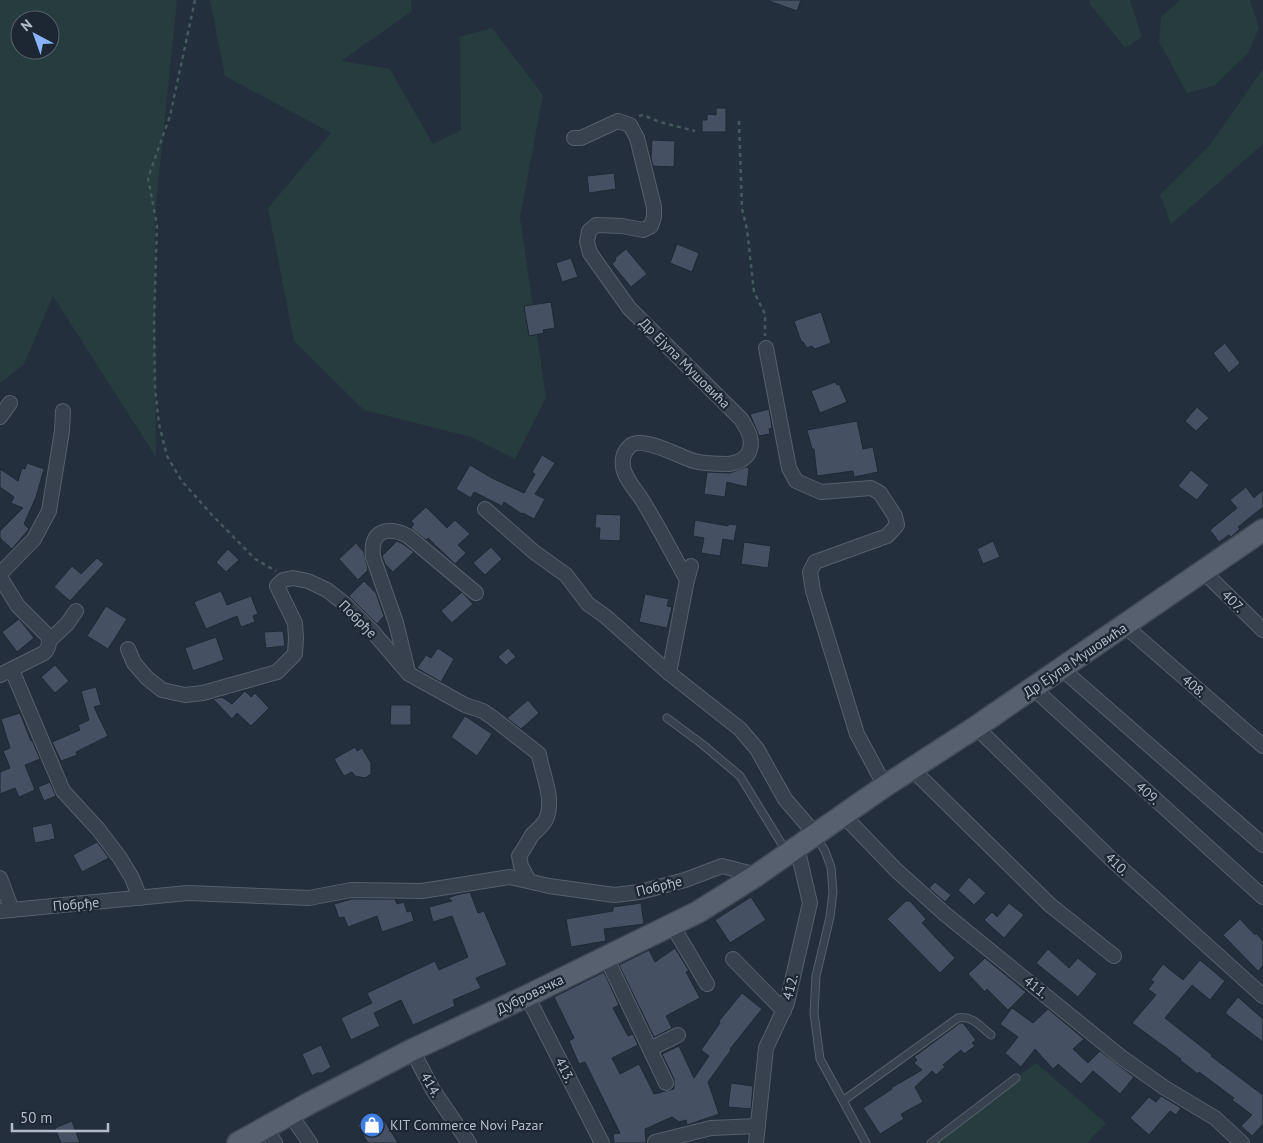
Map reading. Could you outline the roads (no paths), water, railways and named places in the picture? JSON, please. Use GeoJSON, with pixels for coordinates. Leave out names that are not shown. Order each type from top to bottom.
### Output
{"type":"FeatureCollection","features":[{"type":"Feature","properties":{"kind":"main road","name":"Др Ејупа Мушовића"},"geometry":{"type":"LineString","coordinates":[[815,834],[1062,669],[1263,530]]}},
{"type":"Feature","properties":{"kind":"main road","name":"Дубровачка"},"geometry":{"type":"LineString","coordinates":[[238,1143],[270,1136],[290,1114],[412,1050],[527,996],[706,907],[815,834]]}},
{"type":"Feature","properties":{"kind":"street","name":"Др Ејупа Мушовића"},"geometry":{"type":"LineString","coordinates":[[574,138],[581,138],[618,121],[630,125],[637,138],[654,207],[654,217],[651,226],[643,230],[622,226],[596,226],[590,231],[587,242],[590,253],[629,308],[741,419],[750,434],[752,448],[746,458],[734,464],[715,465],[696,462],[639,442],[630,445],[623,456],[623,468],[629,480],[644,502],[687,580]]}},
{"type":"Feature","properties":{"kind":"street"},"geometry":{"type":"LineString","coordinates":[[766,348],[789,468],[796,481],[820,492],[871,488],[880,493],[895,516],[897,526],[888,536],[815,562],[810,572],[813,591],[857,734],[885,786]]}},
{"type":"Feature","properties":{"kind":"street"},"geometry":{"type":"LineString","coordinates":[[0,417],[10,403]]}},
{"type":"Feature","properties":{"kind":"street"},"geometry":{"type":"LineString","coordinates":[[63,411],[62,431],[49,511],[34,539],[0,575],[18,606],[48,636],[48,649],[6,673],[63,792],[98,830],[120,858],[132,878],[140,898]]}},
{"type":"Feature","properties":{"kind":"street"},"geometry":{"type":"LineString","coordinates":[[485,509],[534,552],[566,575],[588,604],[605,616],[669,673],[731,721],[757,750],[785,799],[815,834]]}},
{"type":"Feature","properties":{"kind":"street"},"geometry":{"type":"LineString","coordinates":[[409,674],[396,623],[373,557],[372,548],[374,540],[380,534],[397,530],[408,536],[476,593]]}},
{"type":"Feature","properties":{"kind":"street"},"geometry":{"type":"LineString","coordinates":[[669,673],[691,566]]}},
{"type":"Feature","properties":{"kind":"street","name":"407."},"geometry":{"type":"LineString","coordinates":[[1204,572],[1263,630]]}},
{"type":"Feature","properties":{"kind":"street","name":"Побрђе"},"geometry":{"type":"LineString","coordinates":[[128,649],[134,663],[162,690],[185,695],[203,693],[277,672],[295,654],[296,638],[295,623],[278,586],[283,580],[293,578],[308,581],[327,590],[345,604],[409,674],[465,705],[483,711],[539,754],[549,803],[547,818],[533,835],[520,856],[521,866],[529,882]]}},
{"type":"Feature","properties":{"kind":"street"},"geometry":{"type":"LineString","coordinates":[[49,641],[67,624],[76,611]]}},
{"type":"Feature","properties":{"kind":"street","name":"408."},"geometry":{"type":"LineString","coordinates":[[1125,626],[1263,746]]}},
{"type":"Feature","properties":{"kind":"street"},"geometry":{"type":"LineString","coordinates":[[1062,669],[1263,845]]}},
{"type":"Feature","properties":{"kind":"street","name":"409."},"geometry":{"type":"LineString","coordinates":[[1033,688],[1263,897]]}},
{"type":"Feature","properties":{"kind":"street","name":"410."},"geometry":{"type":"LineString","coordinates":[[976,727],[1110,858],[1263,996]]}},
{"type":"Feature","properties":{"kind":"street"},"geometry":{"type":"LineString","coordinates":[[912,769],[1050,904],[1114,956]]}},
{"type":"Feature","properties":{"kind":"street","name":"411."},"geometry":{"type":"LineString","coordinates":[[843,815],[896,870],[945,914],[1121,1057],[1165,1088],[1215,1118],[1242,1143]]}},
{"type":"Feature","properties":{"kind":"street","name":"412."},"geometry":{"type":"LineString","coordinates":[[756,1143],[766,1048],[784,1011],[810,903],[792,850]]}},
{"type":"Feature","properties":{"kind":"street","name":"Побрђе"},"geometry":{"type":"LineString","coordinates":[[0,878],[6,911],[188,893],[309,898],[351,890],[422,891],[510,877],[549,886],[614,895],[640,892],[685,880],[722,866],[757,874]]}},
{"type":"Feature","properties":{"kind":"street"},"geometry":{"type":"LineString","coordinates":[[672,925],[706,984]]}},
{"type":"Feature","properties":{"kind":"street"},"geometry":{"type":"LineString","coordinates":[[606,957],[666,1083]]}},
{"type":"Feature","properties":{"kind":"street"},"geometry":{"type":"LineString","coordinates":[[733,959],[784,1011]]}},
{"type":"Feature","properties":{"kind":"street","name":"413."},"geometry":{"type":"LineString","coordinates":[[527,996],[602,1143]]}},
{"type":"Feature","properties":{"kind":"street"},"geometry":{"type":"LineString","coordinates":[[650,1049],[678,1035]]}},
{"type":"Feature","properties":{"kind":"street","name":"414."},"geometry":{"type":"LineString","coordinates":[[412,1050],[433,1090],[469,1143]]}},
{"type":"Feature","properties":{"kind":"street"},"geometry":{"type":"LineString","coordinates":[[290,1114],[310,1143]]}},
{"type":"Feature","properties":{"kind":"street"},"geometry":{"type":"LineString","coordinates":[[655,1142],[711,1128],[758,1126]]}},
{"type":"Feature","properties":{"kind":"lane"},"geometry":{"type":"LineString","coordinates":[[667,718],[740,776],[792,850]]}},
{"type":"Feature","properties":{"kind":"lane"},"geometry":{"type":"LineString","coordinates":[[815,834],[825,851],[831,867],[833,892],[830,917],[816,976],[814,1013],[820,1059],[866,1143]]}},
{"type":"Feature","properties":{"kind":"lane"},"geometry":{"type":"LineString","coordinates":[[844,1100],[958,1018],[965,1016],[991,1035]]}},
{"type":"Feature","properties":{"kind":"lane"},"geometry":{"type":"LineString","coordinates":[[931,1143],[1016,1078]]}},
{"type":"Feature","properties":{"kind":"place","name":"KIT Commerce Novi Pazar"},"geometry":{"type":"Point","coordinates":[372,1125]}}]}
